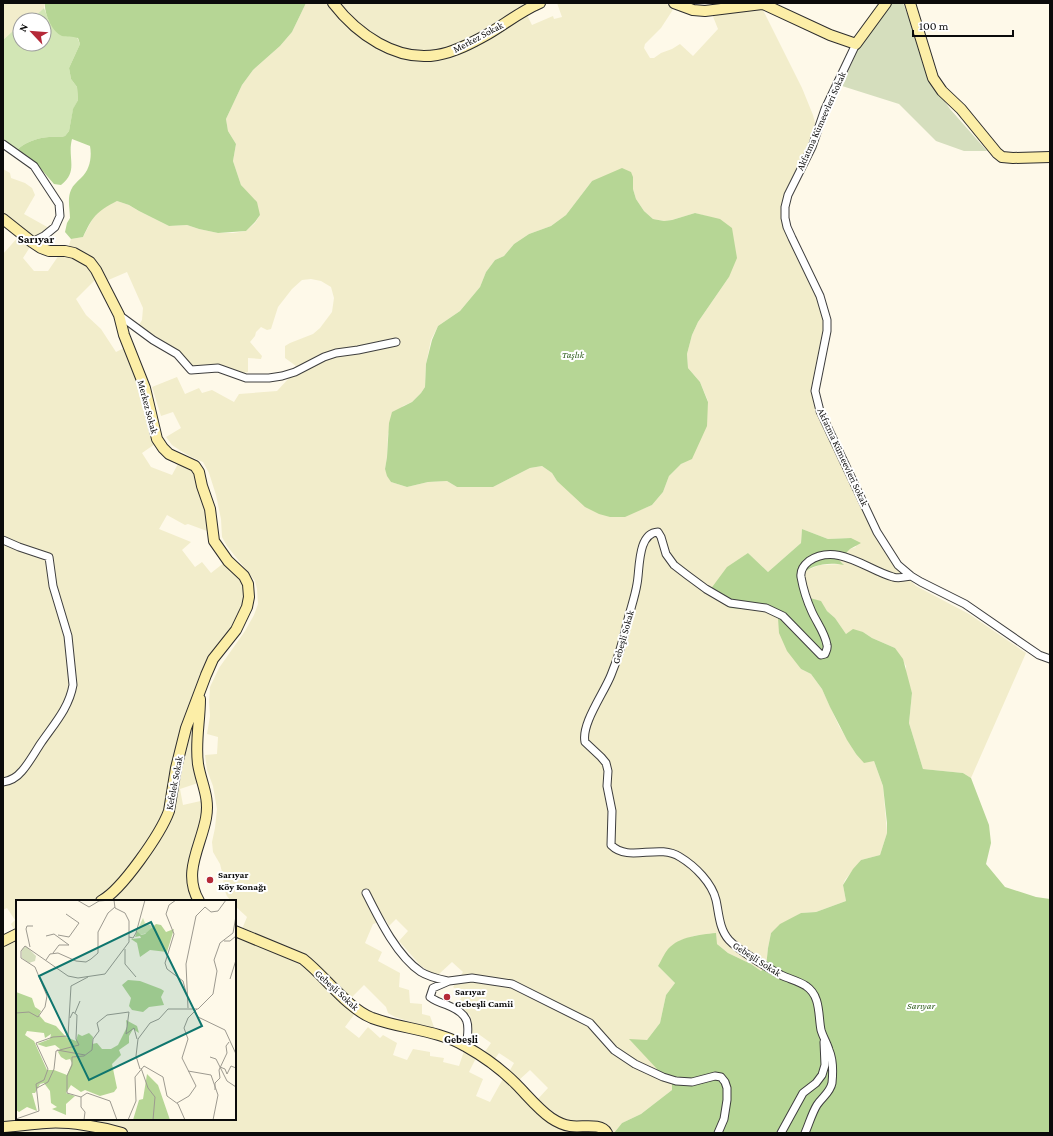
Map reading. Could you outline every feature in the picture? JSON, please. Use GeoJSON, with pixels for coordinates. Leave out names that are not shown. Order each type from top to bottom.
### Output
{"type":"FeatureCollection","features":[{"type":"Feature","properties":{"kind":"street","name":"Merkez Sokak"},"geometry":{"type":"LineString","coordinates":[[333,3],[368,37],[394,51],[419,56],[450,52],[466,45],[488,34],[520,13],[540,3]]}},
{"type":"Feature","properties":{"kind":"street"},"geometry":{"type":"LineString","coordinates":[[674,3],[693,10],[705,10],[762,3],[830,35],[856,44]]}},
{"type":"Feature","properties":{"kind":"street","name":"Akfatma Kümeevleri Sokak"},"geometry":{"type":"LineString","coordinates":[[886,3],[856,44],[826,109],[812,147],[788,195],[784,218],[820,296],[827,320],[827,331],[815,391],[820,411],[877,532],[898,565],[911,576],[965,604],[1039,655],[1050,659]]}},
{"type":"Feature","properties":{"kind":"street"},"geometry":{"type":"LineString","coordinates":[[910,3],[933,78],[942,91],[961,109],[997,153],[1002,157],[1013,158],[1050,157]]}},
{"type":"Feature","properties":{"kind":"street"},"geometry":{"type":"LineString","coordinates":[[3,144],[34,166],[59,204],[60,216],[55,227],[44,236],[32,242]]}},
{"type":"Feature","properties":{"kind":"street","name":"Merkez Sokak"},"geometry":{"type":"LineString","coordinates":[[3,218],[32,242],[49,251],[65,251],[74,253],[90,262],[96,270],[119,315],[124,335],[145,388],[157,439],[169,454],[195,466],[199,472],[210,509],[214,541],[228,561],[244,576],[248,584],[249,598],[242,619],[236,630],[213,659],[200,693]]}},
{"type":"Feature","properties":{"kind":"street","name":"Merkez Sokak"},"geometry":{"type":"LineString","coordinates":[[119,315],[153,340],[177,354],[192,370],[218,368],[246,378],[269,378],[282,376],[336,353],[396,342]]}},
{"type":"Feature","properties":{"kind":"street","name":"Gebeşli Sokak"},"geometry":{"type":"LineString","coordinates":[[805,1133],[815,1109],[829,1090],[832,1083],[831,1055],[821,1031],[817,1002],[807,986],[776,972],[733,944],[728,939],[721,926],[714,894],[709,885],[689,862],[669,852],[626,852],[615,849],[611,845],[612,811],[607,786],[608,771],[606,763],[585,742],[584,731],[616,664],[622,646],[637,584],[644,542],[648,536],[654,532],[658,532],[666,554],[674,565],[691,579],[730,604],[766,608],[783,616],[821,655],[825,654],[828,647],[803,586],[801,573],[806,563],[821,556],[839,556],[852,558],[894,578],[911,576]]}},
{"type":"Feature","properties":{"kind":"street"},"geometry":{"type":"LineString","coordinates":[[3,540],[49,557],[53,586],[69,642],[73,685],[71,693],[60,716],[26,765],[16,776],[3,782]]}},
{"type":"Feature","properties":{"kind":"street"},"geometry":{"type":"LineString","coordinates":[[198,900],[196,897],[192,879],[192,867],[206,819],[208,806],[204,784],[198,765],[197,746],[200,693]]}},
{"type":"Feature","properties":{"kind":"street","name":"Kefelek Sokak"},"geometry":{"type":"LineString","coordinates":[[102,900],[112,893],[135,866],[150,846],[167,817],[180,749],[186,728],[200,693]]}},
{"type":"Feature","properties":{"kind":"street"},"geometry":{"type":"LineString","coordinates":[[366,893],[381,922],[402,953],[421,972],[438,979],[449,981]]}},
{"type":"Feature","properties":{"kind":"street","name":"Gebeşli Sokak"},"geometry":{"type":"LineString","coordinates":[[236,931],[303,959],[354,1007],[372,1018],[447,1037],[466,1046],[498,1068],[550,1117],[561,1123],[569,1126],[601,1127],[607,1133]]}},
{"type":"Feature","properties":{"kind":"street"},"geometry":{"type":"LineString","coordinates":[[3,941],[16,934]]}},
{"type":"Feature","properties":{"kind":"street"},"geometry":{"type":"LineString","coordinates":[[466,1046],[468,1038],[467,1020],[464,1014],[459,1010],[430,997],[433,988],[449,981],[472,978],[504,983],[521,988],[590,1023],[606,1042],[619,1054],[635,1064],[663,1077],[676,1081],[692,1082],[715,1076],[721,1077],[727,1088],[727,1100],[724,1119],[718,1133]]}},
{"type":"Feature","properties":{"kind":"street","name":"Gebeşli Sokak"},"geometry":{"type":"LineString","coordinates":[[781,1133],[803,1093],[816,1083],[822,1075],[825,1065],[824,1037]]}},
{"type":"Feature","properties":{"kind":"street"},"geometry":{"type":"LineString","coordinates":[[3,1127],[63,1123],[122,1133]]}},
{"type":"Feature","properties":{"kind":"shaded area"},"geometry":{"type":"Polygon","coordinates":[[[3,3],[45,3],[44,8],[40,12],[12,12],[12,32],[3,40],[3,3]]]}},
{"type":"Feature","properties":{"kind":"shaded area"},"geometry":{"type":"Polygon","coordinates":[[[306,3],[328,3],[340,19],[362,39],[377,47],[437,58],[527,15],[532,25],[553,16],[554,19],[562,17],[557,3],[665,3],[674,8],[661,28],[645,44],[644,48],[650,58],[654,58],[680,44],[693,56],[718,29],[712,14],[757,6],[763,10],[802,88],[815,123],[814,135],[783,206],[781,216],[815,289],[825,324],[812,394],[814,405],[820,420],[875,534],[892,563],[916,586],[969,614],[1026,653],[971,778],[963,773],[923,769],[909,723],[912,693],[906,675],[906,666],[895,648],[872,638],[863,632],[846,634],[821,602],[806,597],[800,585],[805,571],[820,565],[843,564],[838,560],[850,549],[856,547],[851,538],[828,539],[802,529],[801,543],[768,572],[748,553],[746,609],[764,611],[778,618],[801,669],[811,674],[822,689],[839,726],[856,754],[874,761],[883,786],[887,833],[880,855],[861,860],[845,880],[843,885],[846,901],[816,912],[801,913],[771,933],[766,967],[761,971],[751,964],[728,953],[717,944],[697,935],[679,941],[668,950],[658,966],[675,983],[666,995],[660,1023],[647,1040],[630,1040],[672,1083],[672,1090],[641,1114],[622,1123],[614,1133],[566,1121],[537,1100],[548,1088],[530,1070],[519,1080],[509,1072],[514,1063],[499,1053],[494,1060],[484,1053],[491,1043],[477,1033],[471,1040],[472,1024],[470,1015],[458,1004],[463,994],[453,987],[463,972],[452,962],[438,975],[431,973],[420,965],[399,941],[408,931],[396,919],[389,926],[386,920],[373,924],[365,943],[382,952],[378,961],[400,973],[399,987],[409,990],[410,1003],[422,1004],[422,1014],[430,1016],[435,1030],[395,1017],[388,1013],[386,1007],[364,985],[351,998],[313,961],[242,929],[247,917],[236,907],[236,900],[230,900],[224,889],[220,864],[213,852],[212,842],[217,809],[213,786],[207,770],[205,755],[217,754],[218,737],[207,734],[210,716],[210,687],[219,668],[245,631],[254,615],[258,604],[257,589],[255,581],[227,546],[222,537],[221,519],[216,495],[209,473],[203,462],[191,457],[172,445],[166,437],[181,428],[173,412],[161,416],[152,387],[177,377],[185,394],[199,388],[202,393],[212,390],[234,402],[239,394],[277,391],[289,378],[296,366],[285,358],[285,346],[313,334],[320,328],[332,312],[334,298],[331,287],[321,281],[311,279],[302,280],[292,289],[278,307],[271,329],[267,330],[261,327],[250,342],[262,356],[261,359],[248,358],[248,372],[244,373],[218,365],[193,366],[181,353],[139,325],[142,320],[143,308],[127,272],[106,281],[68,248],[71,239],[83,237],[93,218],[102,208],[117,201],[129,205],[169,226],[187,225],[218,233],[233,233],[246,231],[255,223],[260,215],[247,192],[241,185],[233,161],[236,144],[228,131],[226,119],[242,85],[253,70],[280,46],[292,32],[306,3]],[[633,177],[592,181],[566,215],[551,226],[529,234],[514,244],[504,256],[495,260],[486,272],[480,287],[460,311],[438,326],[431,340],[426,364],[425,387],[412,402],[403,406],[388,434],[385,469],[391,482],[407,487],[428,482],[447,481],[457,487],[493,487],[530,468],[542,466],[552,473],[557,481],[640,510],[652,505],[663,492],[669,476],[681,464],[692,458],[707,410],[708,401],[700,382],[688,368],[687,354],[692,335],[698,322],[729,277],[706,216],[695,213],[672,220],[664,221],[653,219],[644,211],[636,199],[633,189],[633,177]]]}},
{"type":"Feature","properties":{"kind":"shaded area"},"geometry":{"type":"Polygon","coordinates":[[[340,3],[529,3],[457,45],[427,52],[414,51],[398,47],[381,40],[369,33],[340,3]]]}},
{"type":"Feature","properties":{"kind":"shaded area"},"geometry":{"type":"Polygon","coordinates":[[[3,169],[10,173],[11,178],[25,183],[32,188],[35,195],[24,214],[49,228],[41,235],[34,237],[3,214],[3,169]]]}},
{"type":"Feature","properties":{"kind":"shaded area"},"geometry":{"type":"Polygon","coordinates":[[[19,236],[30,247],[23,258],[34,271],[48,271],[59,255],[81,261],[87,267],[95,280],[76,299],[86,315],[101,329],[116,352],[124,348],[138,380],[155,444],[142,453],[151,467],[172,475],[179,462],[194,470],[207,520],[207,531],[188,524],[185,525],[167,515],[159,529],[191,542],[182,550],[195,567],[202,562],[211,573],[225,562],[237,574],[246,587],[245,606],[202,678],[201,782],[180,789],[183,805],[205,800],[193,853],[196,900],[16,900],[15,931],[11,924],[15,920],[7,908],[3,910],[3,254],[19,236]]]}},
{"type":"Feature","properties":{"kind":"shaded area"},"geometry":{"type":"Polygon","coordinates":[[[236,934],[307,968],[356,1012],[345,1027],[359,1038],[368,1027],[380,1038],[383,1035],[397,1043],[393,1055],[407,1060],[413,1049],[430,1052],[430,1056],[444,1058],[443,1062],[459,1066],[465,1048],[477,1056],[469,1072],[483,1079],[476,1096],[490,1102],[504,1077],[549,1118],[586,1130],[605,1133],[3,1133],[3,945],[16,938],[16,1120],[236,1120],[236,934]]]}},
{"type":"Feature","properties":{"kind":"green space"},"geometry":{"type":"Polygon","coordinates":[[[45,3],[306,3],[292,32],[280,46],[253,70],[242,85],[226,119],[228,131],[236,144],[233,161],[241,185],[257,202],[260,215],[246,231],[218,233],[187,225],[169,226],[129,205],[117,201],[104,208],[96,215],[83,237],[71,239],[65,232],[70,218],[70,193],[73,187],[84,175],[88,167],[91,155],[90,146],[72,139],[70,175],[61,185],[54,184],[34,161],[17,150],[36,139],[65,136],[69,131],[73,109],[78,100],[77,87],[71,79],[69,68],[80,44],[78,38],[58,34],[52,26],[52,12],[46,12],[45,3]]]}},
{"type":"Feature","properties":{"kind":"green space"},"geometry":{"type":"Polygon","coordinates":[[[890,3],[903,3],[913,29],[922,62],[930,80],[950,109],[987,151],[964,151],[936,141],[899,104],[842,86],[860,44],[890,3]]]}},
{"type":"Feature","properties":{"kind":"green space"},"geometry":{"type":"Polygon","coordinates":[[[44,8],[46,12],[40,12],[44,8]]]}},
{"type":"Feature","properties":{"kind":"green space"},"geometry":{"type":"Polygon","coordinates":[[[52,24],[63,36],[77,37],[80,44],[69,68],[71,79],[77,87],[78,100],[73,110],[69,131],[65,136],[36,139],[17,150],[3,140],[3,40],[12,32],[12,52],[52,52],[52,24]]]}},
{"type":"Feature","properties":{"kind":"green space","name":"Taşlık"},"geometry":{"type":"Polygon","coordinates":[[[622,168],[631,172],[636,199],[644,211],[653,219],[664,221],[672,220],[695,213],[720,219],[732,228],[737,258],[729,277],[698,322],[692,335],[687,354],[688,368],[700,382],[708,402],[707,426],[692,459],[681,464],[669,476],[663,492],[652,505],[625,517],[610,517],[599,514],[585,507],[557,481],[552,473],[542,466],[530,468],[493,487],[457,487],[447,481],[428,482],[407,487],[391,482],[385,469],[389,423],[392,412],[412,402],[425,387],[426,364],[432,340],[438,326],[460,311],[480,287],[486,272],[495,260],[504,256],[514,244],[529,234],[551,226],[566,215],[592,181],[622,168]]]}},
{"type":"Feature","properties":{"kind":"green space","name":"Sarıyar"},"geometry":{"type":"Polygon","coordinates":[[[802,529],[828,539],[851,538],[861,543],[850,549],[839,560],[844,565],[826,564],[809,569],[801,577],[806,597],[821,601],[827,611],[835,618],[846,634],[853,629],[863,632],[872,638],[895,648],[903,659],[912,693],[909,723],[923,769],[963,773],[971,778],[989,825],[991,843],[986,864],[1005,887],[1036,897],[1050,899],[1050,1133],[614,1133],[622,1123],[641,1114],[672,1090],[672,1083],[655,1077],[657,1069],[629,1039],[647,1040],[660,1023],[666,995],[675,983],[658,966],[668,949],[678,941],[684,939],[716,933],[717,944],[728,953],[751,964],[761,971],[766,967],[771,933],[780,924],[801,913],[816,912],[846,901],[843,885],[853,869],[861,860],[880,855],[887,833],[883,786],[874,761],[864,763],[856,754],[847,740],[822,689],[811,674],[801,669],[787,651],[779,633],[778,618],[764,611],[730,608],[707,594],[727,567],[748,553],[768,572],[801,543],[802,529]]]}},
{"type":"Feature","properties":{"kind":"place","name":"Sarıyar Köy Konağı"},"geometry":{"type":"Point","coordinates":[210,880]}},
{"type":"Feature","properties":{"kind":"place","name":"Sarıyar Gebeşli Camii"},"geometry":{"type":"Point","coordinates":[447,997]}},
{"type":"Feature","properties":{"kind":"district","name":"Sarıyar"},"geometry":{"type":"Point","coordinates":[36,239]}},
{"type":"Feature","properties":{"kind":"district","name":"Gebeşli"},"geometry":{"type":"Point","coordinates":[461,1039]}}]}
